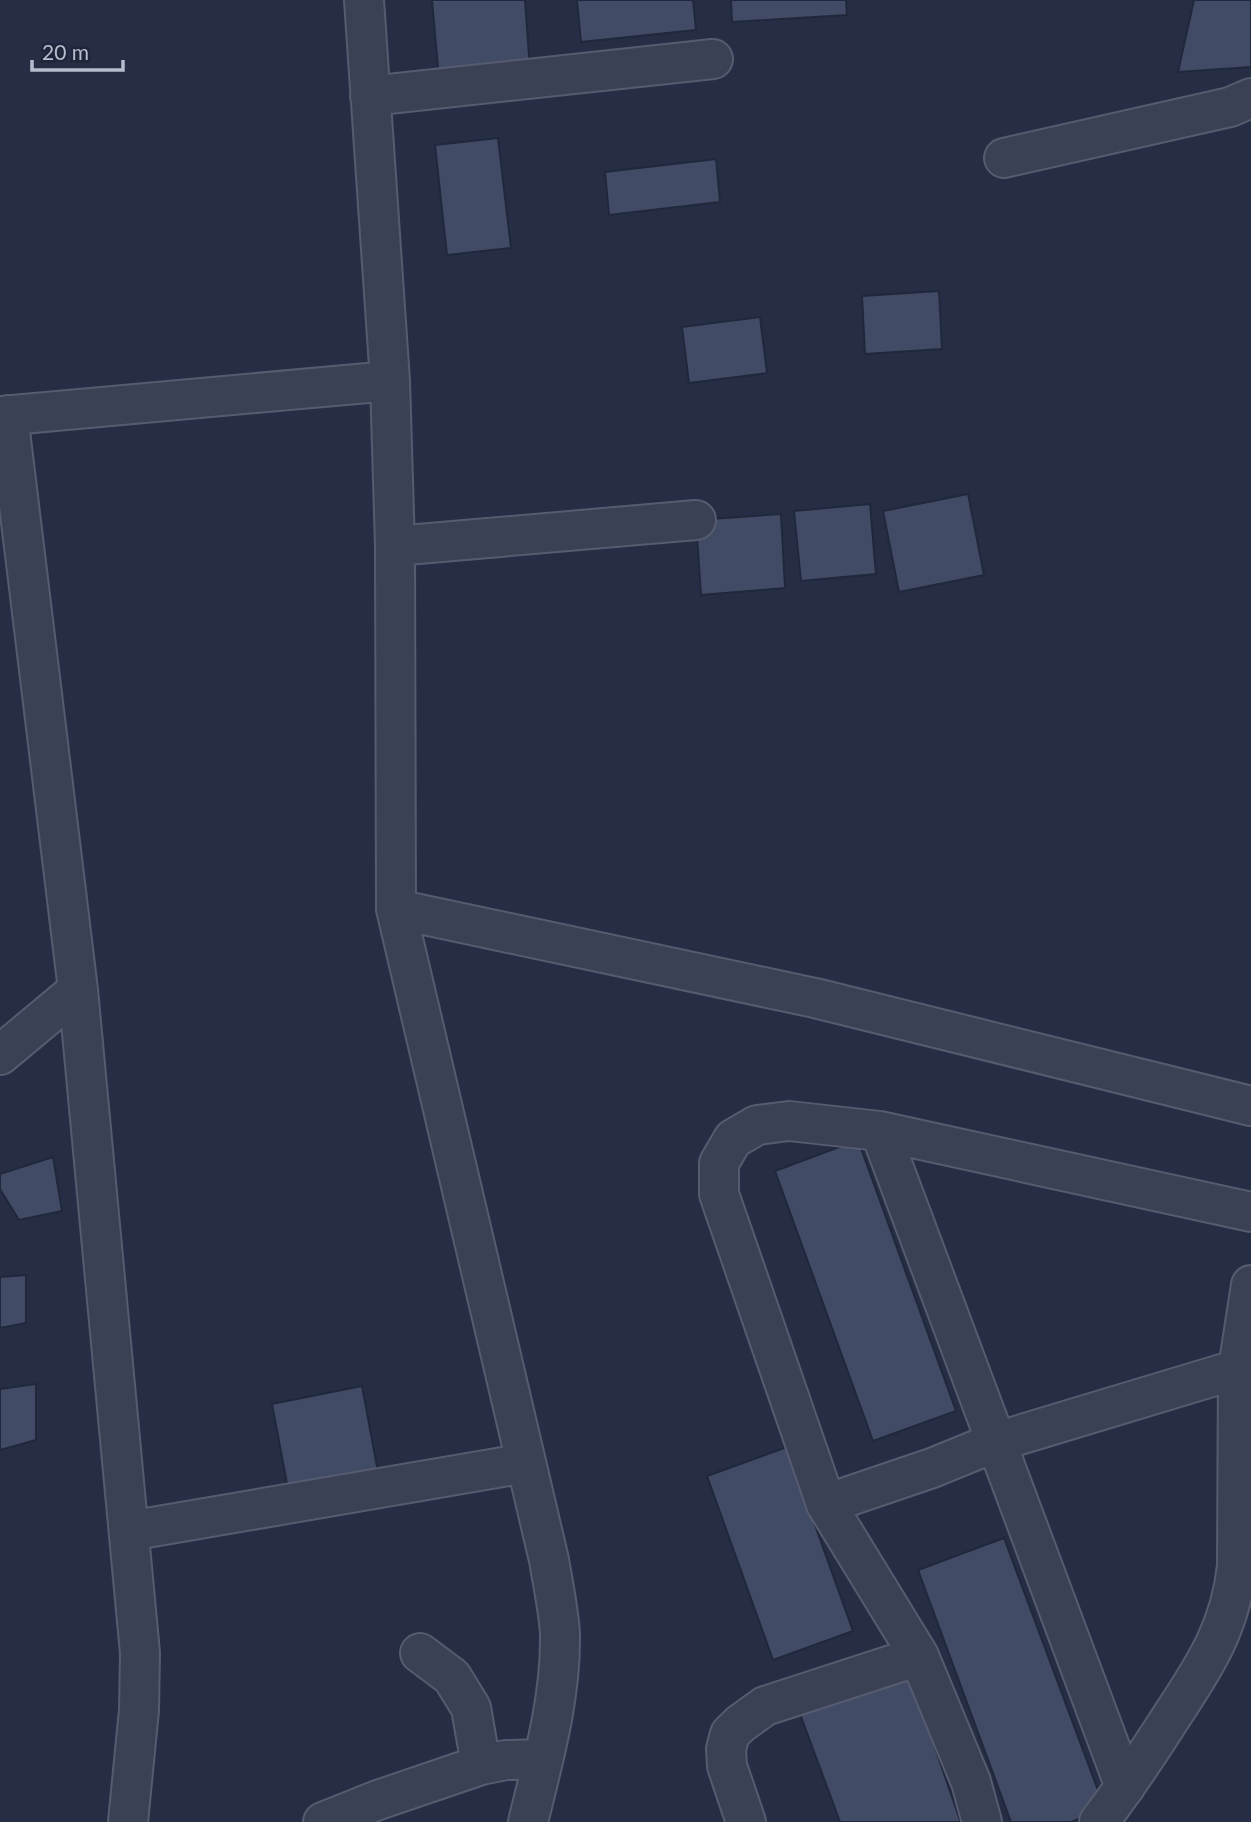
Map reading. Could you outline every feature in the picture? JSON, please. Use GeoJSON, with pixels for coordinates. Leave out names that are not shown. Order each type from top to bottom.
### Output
{"type":"FeatureCollection","features":[{"type":"Feature","properties":{"kind":"street"},"geometry":{"type":"LineString","coordinates":[[364,0],[390,381],[395,546],[396,909],[549,1560],[560,1635],[555,1696],[544,1759],[528,1822]]}},
{"type":"Feature","properties":{"kind":"street"},"geometry":{"type":"LineString","coordinates":[[370,96],[713,59]]}},
{"type":"Feature","properties":{"kind":"street"},"geometry":{"type":"LineString","coordinates":[[1004,158],[1230,107],[1251,98]]}},
{"type":"Feature","properties":{"kind":"street"},"geometry":{"type":"LineString","coordinates":[[128,1822],[139,1710],[140,1653],[78,990],[4,416],[390,381]]}},
{"type":"Feature","properties":{"kind":"street"},"geometry":{"type":"LineString","coordinates":[[395,546],[696,520]]}},
{"type":"Feature","properties":{"kind":"street"},"geometry":{"type":"LineString","coordinates":[[396,909],[814,998],[1251,1106]]}},
{"type":"Feature","properties":{"kind":"street"},"geometry":{"type":"LineString","coordinates":[[0,1055],[78,990]]}},
{"type":"Feature","properties":{"kind":"street"},"geometry":{"type":"LineString","coordinates":[[982,1822],[971,1782],[919,1656],[826,1504],[719,1194],[719,1163],[733,1139],[757,1125],[789,1121],[880,1131],[1251,1212]]}},
{"type":"Feature","properties":{"kind":"street"},"geometry":{"type":"LineString","coordinates":[[880,1131],[1125,1787]]}},
{"type":"Feature","properties":{"kind":"street"},"geometry":{"type":"LineString","coordinates":[[1099,1822],[1208,1660],[1234,1596],[1237,1566],[1238,1369],[1251,1285]]}},
{"type":"Feature","properties":{"kind":"street"},"geometry":{"type":"LineString","coordinates":[[826,1504],[932,1468],[996,1442],[1238,1369]]}},
{"type":"Feature","properties":{"kind":"street"},"geometry":{"type":"LineString","coordinates":[[129,1531],[526,1463]]}},
{"type":"Feature","properties":{"kind":"street"},"geometry":{"type":"LineString","coordinates":[[420,1653],[452,1677],[471,1708],[481,1765]]}},
{"type":"Feature","properties":{"kind":"street"},"geometry":{"type":"LineString","coordinates":[[746,1822],[727,1766],[726,1749],[730,1734],[740,1724],[765,1706],[919,1656]]}},
{"type":"Feature","properties":{"kind":"street"},"geometry":{"type":"LineString","coordinates":[[323,1822],[481,1765],[506,1760],[544,1759]]}},
{"type":"Feature","properties":{"kind":"building"},"geometry":{"type":"Polygon","coordinates":[[[432,0],[525,0],[530,70],[439,79],[432,0]]]}},
{"type":"Feature","properties":{"kind":"building"},"geometry":{"type":"Polygon","coordinates":[[[577,0],[693,0],[696,30],[581,42],[577,0]]]}},
{"type":"Feature","properties":{"kind":"building"},"geometry":{"type":"Polygon","coordinates":[[[731,0],[846,0],[847,15],[732,22],[731,0]]]}},
{"type":"Feature","properties":{"kind":"building"},"geometry":{"type":"Polygon","coordinates":[[[1194,0],[1251,0],[1251,67],[1178,72],[1194,0]]]}},
{"type":"Feature","properties":{"kind":"building"},"geometry":{"type":"Polygon","coordinates":[[[498,138],[511,248],[447,255],[435,145],[498,138]]]}},
{"type":"Feature","properties":{"kind":"building"},"geometry":{"type":"Polygon","coordinates":[[[716,159],[720,202],[609,215],[605,172],[716,159]]]}},
{"type":"Feature","properties":{"kind":"building"},"geometry":{"type":"Polygon","coordinates":[[[939,291],[942,349],[865,354],[862,296],[939,291]]]}},
{"type":"Feature","properties":{"kind":"building"},"geometry":{"type":"Polygon","coordinates":[[[760,317],[767,373],[689,383],[682,327],[760,317]]]}},
{"type":"Feature","properties":{"kind":"building"},"geometry":{"type":"Polygon","coordinates":[[[968,494],[984,575],[899,592],[883,511],[968,494]]]}},
{"type":"Feature","properties":{"kind":"building"},"geometry":{"type":"Polygon","coordinates":[[[870,504],[876,574],[801,581],[794,511],[870,504]]]}},
{"type":"Feature","properties":{"kind":"building"},"geometry":{"type":"Polygon","coordinates":[[[781,514],[785,588],[701,595],[696,520],[781,514]]]}},
{"type":"Feature","properties":{"kind":"building"},"geometry":{"type":"Polygon","coordinates":[[[858,1140],[956,1411],[873,1441],[775,1171],[858,1140]]]}},
{"type":"Feature","properties":{"kind":"building"},"geometry":{"type":"Polygon","coordinates":[[[53,1157],[62,1211],[19,1220],[0,1189],[0,1174],[53,1157]]]}},
{"type":"Feature","properties":{"kind":"building"},"geometry":{"type":"Polygon","coordinates":[[[26,1275],[26,1323],[0,1328],[0,1277],[26,1275]]]}},
{"type":"Feature","properties":{"kind":"building"},"geometry":{"type":"Polygon","coordinates":[[[36,1384],[36,1440],[0,1450],[0,1389],[36,1384]]]}},
{"type":"Feature","properties":{"kind":"building"},"geometry":{"type":"Polygon","coordinates":[[[362,1386],[378,1472],[288,1489],[272,1404],[362,1386]]]}},
{"type":"Feature","properties":{"kind":"building"},"geometry":{"type":"Polygon","coordinates":[[[787,1447],[853,1631],[773,1660],[707,1476],[787,1447]]]}},
{"type":"Feature","properties":{"kind":"building"},"geometry":{"type":"Polygon","coordinates":[[[1004,1538],[1105,1809],[1071,1822],[1011,1822],[918,1570],[1004,1538]]]}},
{"type":"Feature","properties":{"kind":"building"},"geometry":{"type":"Polygon","coordinates":[[[912,1670],[920,1704],[960,1820],[971,1817],[973,1822],[840,1822],[800,1714],[912,1670]]]}}]}
